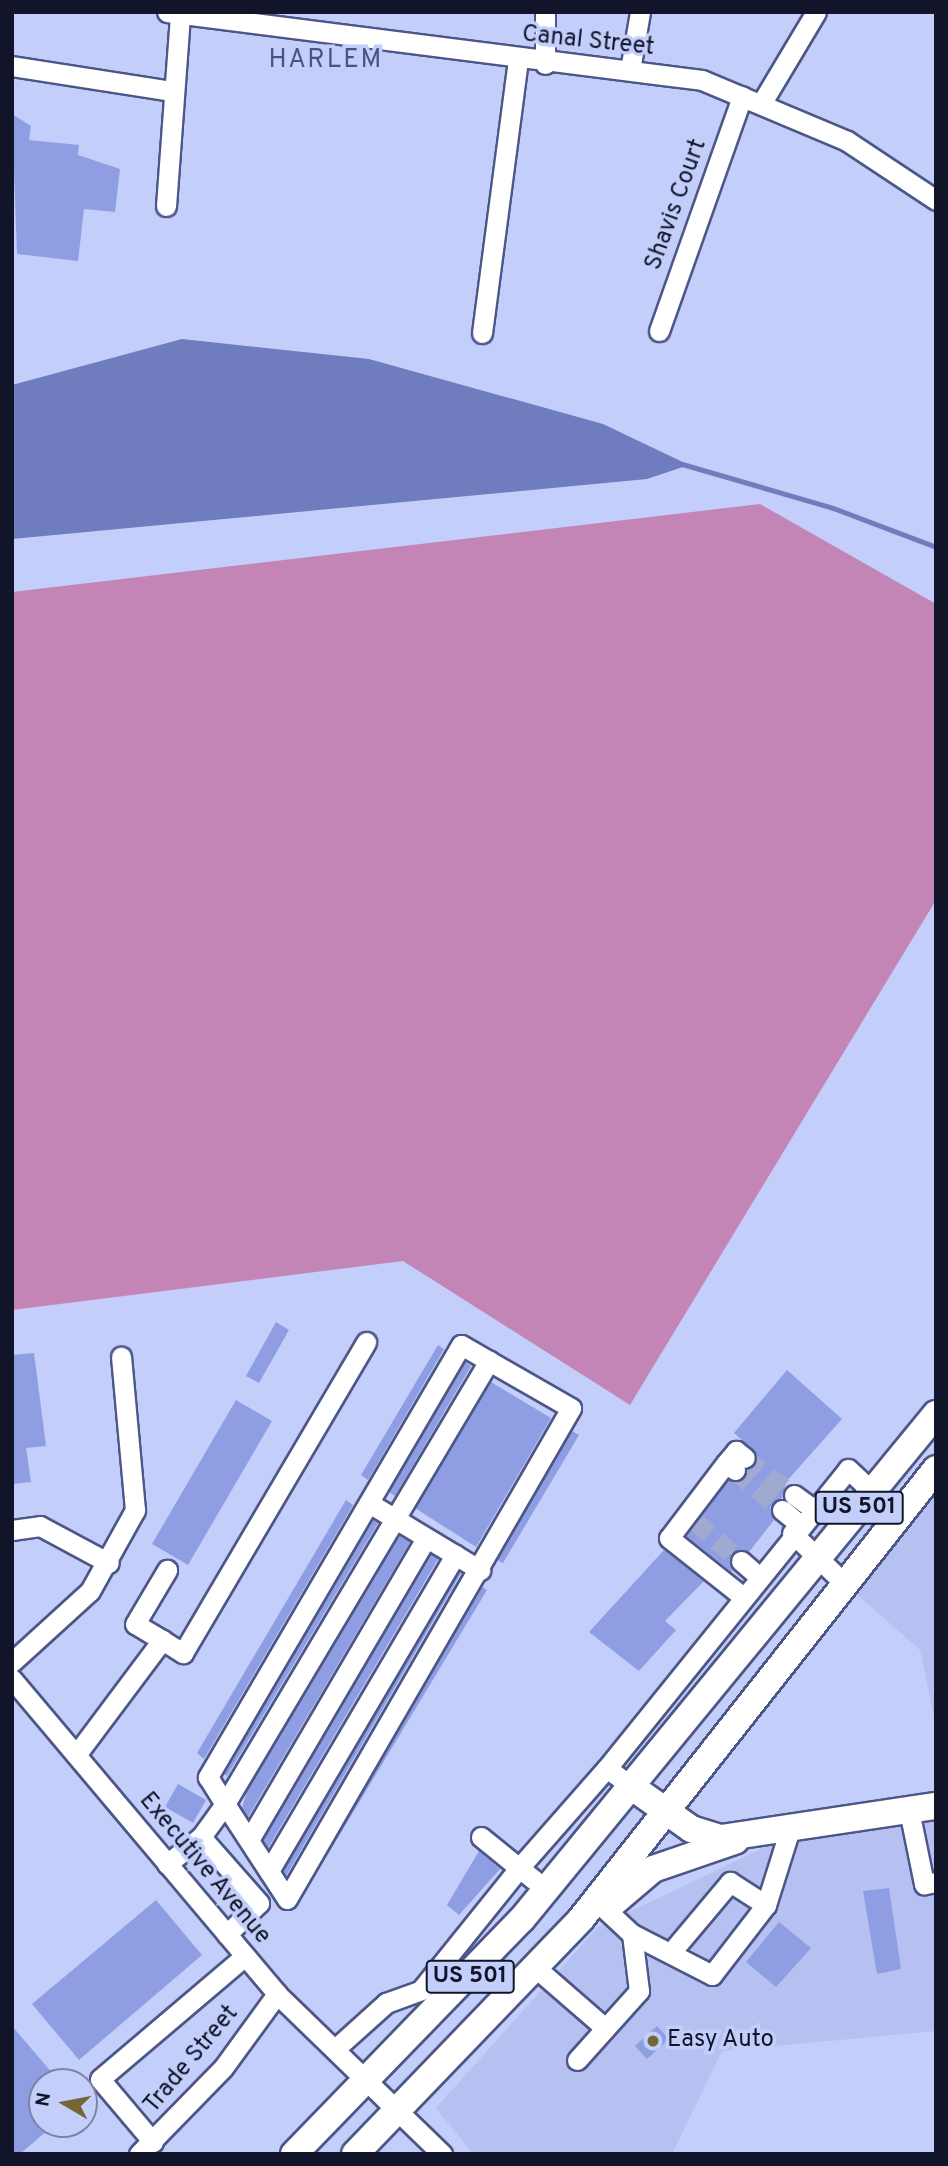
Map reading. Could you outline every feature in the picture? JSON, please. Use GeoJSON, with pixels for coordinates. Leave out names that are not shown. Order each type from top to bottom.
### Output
{"type":"FeatureCollection","features":[{"type":"Feature","properties":{"kind":"main road","name":"US 501"},"geometry":{"type":"LineString","coordinates":[[294,2154],[367,2081],[547,1890],[936,1414]]}},
{"type":"Feature","properties":{"kind":"main road","name":"US 501"},"geometry":{"type":"LineString","coordinates":[[355,2154],[592,1914],[666,1813],[936,1469]]}},
{"type":"Feature","properties":{"kind":"main road"},"geometry":{"type":"LineString","coordinates":[[632,1787],[691,1829],[746,1838]]}},
{"type":"Feature","properties":{"kind":"main road"},"geometry":{"type":"LineString","coordinates":[[592,1914],[653,1869],[746,1838],[936,1806]]}},
{"type":"Feature","properties":{"kind":"street"},"geometry":{"type":"LineString","coordinates":[[545,12],[545,64]]}},
{"type":"Feature","properties":{"kind":"street"},"geometry":{"type":"LineString","coordinates":[[630,70],[639,12]]}},
{"type":"Feature","properties":{"kind":"street","name":"Shavis Court"},"geometry":{"type":"LineString","coordinates":[[659,331],[751,100],[816,12]]}},
{"type":"Feature","properties":{"kind":"street"},"geometry":{"type":"LineString","coordinates":[[166,206],[173,13]]}},
{"type":"Feature","properties":{"kind":"street","name":"Canal Street"},"geometry":{"type":"LineString","coordinates":[[173,13],[545,64],[630,70],[702,80],[847,141],[935,199]]}},
{"type":"Feature","properties":{"kind":"street"},"geometry":{"type":"LineString","coordinates":[[482,333],[518,60]]}},
{"type":"Feature","properties":{"kind":"street"},"geometry":{"type":"LineString","coordinates":[[12,66],[171,91]]}},
{"type":"Feature","properties":{"kind":"street"},"geometry":{"type":"LineString","coordinates":[[167,1570],[135,1623],[183,1653],[366,1342]]}},
{"type":"Feature","properties":{"kind":"street"},"geometry":{"type":"LineString","coordinates":[[461,1345],[489,1361],[571,1408],[480,1570],[287,1899],[208,1777],[461,1345]]}},
{"type":"Feature","properties":{"kind":"street"},"geometry":{"type":"LineString","coordinates":[[12,1661],[90,1591],[109,1563],[138,1495],[121,1357]]}},
{"type":"Feature","properties":{"kind":"street"},"geometry":{"type":"LineString","coordinates":[[167,1864],[201,1837],[225,1804],[489,1361]]}},
{"type":"Feature","properties":{"kind":"street"},"geometry":{"type":"LineString","coordinates":[[736,1464],[691,1517],[668,1538],[737,1604],[759,1631]]}},
{"type":"Feature","properties":{"kind":"street"},"geometry":{"type":"LineString","coordinates":[[335,2049],[386,2003],[421,1990],[519,1868],[607,1768],[812,1508],[848,1469],[898,1516]]}},
{"type":"Feature","properties":{"kind":"street"},"geometry":{"type":"LineString","coordinates":[[812,1508],[788,1502],[796,1529],[817,1559],[845,1584]]}},
{"type":"Feature","properties":{"kind":"street"},"geometry":{"type":"LineString","coordinates":[[369,1503],[480,1570]]}},
{"type":"Feature","properties":{"kind":"street"},"geometry":{"type":"LineString","coordinates":[[12,1530],[40,1526],[109,1563]]}},
{"type":"Feature","properties":{"kind":"street"},"geometry":{"type":"LineString","coordinates":[[249,1840],[426,1538]]}},
{"type":"Feature","properties":{"kind":"street"},"geometry":{"type":"LineString","coordinates":[[269,1871],[455,1555]]}},
{"type":"Feature","properties":{"kind":"street"},"geometry":{"type":"LineString","coordinates":[[741,1561],[758,1576]]}},
{"type":"Feature","properties":{"kind":"street"},"geometry":{"type":"LineString","coordinates":[[76,1755],[162,1640]]}},
{"type":"Feature","properties":{"kind":"street","name":"Executive Avenue"},"geometry":{"type":"LineString","coordinates":[[12,1679],[277,1994],[441,2153]]}},
{"type":"Feature","properties":{"kind":"street"},"geometry":{"type":"LineString","coordinates":[[607,1768],[632,1787]]}},
{"type":"Feature","properties":{"kind":"street"},"geometry":{"type":"LineString","coordinates":[[909,1810],[924,1884],[936,1882]]}},
{"type":"Feature","properties":{"kind":"street"},"geometry":{"type":"LineString","coordinates":[[592,1914],[673,1950],[712,1975],[766,1905],[790,1829]]}},
{"type":"Feature","properties":{"kind":"street"},"geometry":{"type":"LineString","coordinates":[[201,1837],[259,1902],[227,1934]]}},
{"type":"Feature","properties":{"kind":"street"},"geometry":{"type":"LineString","coordinates":[[481,1837],[547,1890]]}},
{"type":"Feature","properties":{"kind":"street"},"geometry":{"type":"LineString","coordinates":[[673,1950],[730,1882],[766,1905]]}},
{"type":"Feature","properties":{"kind":"street"},"geometry":{"type":"LineString","coordinates":[[577,2060],[639,1991],[632,1934]]}},
{"type":"Feature","properties":{"kind":"street"},"geometry":{"type":"LineString","coordinates":[[146,2148],[100,2079],[245,1956]]}},
{"type":"Feature","properties":{"kind":"street"},"geometry":{"type":"LineString","coordinates":[[536,1968],[605,2028]]}},
{"type":"Feature","properties":{"kind":"street","name":"Trade Street"},"geometry":{"type":"LineString","coordinates":[[146,2148],[223,2068],[277,1994]]}},
{"type":"Feature","properties":{"kind":"shaded area"},"geometry":{"type":"Polygon","coordinates":[[[182,339],[369,359],[603,424],[689,465],[647,479],[12,539],[12,385],[182,339]]]}},
{"type":"Feature","properties":{"kind":"shaded area"},"geometry":{"type":"Polygon","coordinates":[[[760,504],[936,604],[936,900],[630,1405],[403,1261],[12,1310],[12,592],[760,504]]]}},
{"type":"Feature","properties":{"kind":"shaded area"},"geometry":{"type":"Polygon","coordinates":[[[936,1469],[936,1727],[920,1650],[845,1584],[936,1469]]]}},
{"type":"Feature","properties":{"kind":"shaded area"},"geometry":{"type":"Polygon","coordinates":[[[936,1795],[936,2031],[722,2051],[672,2154],[473,2154],[436,2108],[598,1927],[809,1826],[936,1795]]]}},
{"type":"Feature","properties":{"kind":"building"},"geometry":{"type":"Polygon","coordinates":[[[12,114],[31,126],[29,140],[79,145],[78,155],[120,169],[115,212],[84,209],[78,261],[17,254],[12,114]]]}},
{"type":"Feature","properties":{"kind":"building"},"geometry":{"type":"Polygon","coordinates":[[[276,1322],[289,1330],[259,1383],[246,1376],[276,1322]]]}},
{"type":"Feature","properties":{"kind":"building"},"geometry":{"type":"Polygon","coordinates":[[[438,1345],[444,1349],[368,1480],[361,1475],[438,1345]]]}},
{"type":"Feature","properties":{"kind":"building"},"geometry":{"type":"Polygon","coordinates":[[[34,1353],[46,1446],[26,1448],[31,1482],[12,1484],[12,1355],[34,1353]]]}},
{"type":"Feature","properties":{"kind":"building"},"geometry":{"type":"Polygon","coordinates":[[[465,1362],[471,1366],[395,1496],[389,1492],[465,1362]]]}},
{"type":"Feature","properties":{"kind":"building"},"geometry":{"type":"Polygon","coordinates":[[[787,1370],[842,1419],[786,1482],[782,1498],[770,1507],[774,1520],[749,1552],[731,1553],[732,1572],[686,1536],[728,1480],[740,1481],[755,1465],[756,1453],[734,1433],[787,1370]]]}},
{"type":"Feature","properties":{"kind":"building"},"geometry":{"type":"Polygon","coordinates":[[[491,1382],[551,1418],[476,1547],[415,1508],[491,1382]]]}},
{"type":"Feature","properties":{"kind":"building"},"geometry":{"type":"Polygon","coordinates":[[[236,1400],[272,1421],[188,1565],[152,1544],[236,1400]]]}},
{"type":"Feature","properties":{"kind":"building"},"geometry":{"type":"Polygon","coordinates":[[[572,1431],[579,1435],[503,1563],[497,1560],[572,1431]]]}},
{"type":"Feature","properties":{"kind":"building"},"geometry":{"type":"Polygon","coordinates":[[[346,1500],[353,1505],[204,1759],[197,1753],[346,1500]]]}},
{"type":"Feature","properties":{"kind":"building"},"geometry":{"type":"Polygon","coordinates":[[[373,1520],[378,1523],[227,1776],[224,1774],[373,1520]]]}},
{"type":"Feature","properties":{"kind":"building"},"geometry":{"type":"Polygon","coordinates":[[[399,1536],[410,1542],[248,1817],[242,1808],[247,1791],[399,1536]]]}},
{"type":"Feature","properties":{"kind":"building"},"geometry":{"type":"Polygon","coordinates":[[[664,1550],[704,1581],[665,1621],[676,1630],[639,1671],[589,1632],[664,1550]]]}},
{"type":"Feature","properties":{"kind":"building"},"geometry":{"type":"Polygon","coordinates":[[[431,1554],[438,1559],[268,1848],[263,1840],[431,1554]]]}},
{"type":"Feature","properties":{"kind":"building"},"geometry":{"type":"Polygon","coordinates":[[[459,1572],[461,1573],[286,1876],[283,1871],[459,1572]]]}},
{"type":"Feature","properties":{"kind":"building"},"geometry":{"type":"Polygon","coordinates":[[[482,1587],[487,1590],[307,1889],[482,1587]]]}},
{"type":"Feature","properties":{"kind":"building"},"geometry":{"type":"Polygon","coordinates":[[[178,1784],[206,1800],[193,1823],[165,1807],[178,1784]]]}},
{"type":"Feature","properties":{"kind":"building"},"geometry":{"type":"Polygon","coordinates":[[[479,1851],[500,1869],[459,1915],[447,1905],[479,1851]]]}},
{"type":"Feature","properties":{"kind":"building"},"geometry":{"type":"Polygon","coordinates":[[[889,1888],[901,1969],[877,1974],[863,1891],[889,1888]]]}},
{"type":"Feature","properties":{"kind":"building"},"geometry":{"type":"Polygon","coordinates":[[[156,1900],[202,1955],[79,2060],[32,2004],[156,1900]]]}},
{"type":"Feature","properties":{"kind":"building"},"geometry":{"type":"Polygon","coordinates":[[[779,1922],[811,1948],[776,1987],[746,1962],[779,1922]]]}},
{"type":"Feature","properties":{"kind":"building"},"geometry":{"type":"Polygon","coordinates":[[[12,2026],[48,2068],[28,2068],[28,2138],[39,2138],[20,2154],[12,2154],[12,2026]]]}},
{"type":"Feature","properties":{"kind":"building","name":"Easy Auto"},"geometry":{"type":"Polygon","coordinates":[[[657,2026],[669,2039],[647,2059],[635,2046],[657,2026]]]}},
{"type":"Feature","properties":{"kind":"waterway"},"geometry":{"type":"LineString","coordinates":[[682,464],[833,508],[936,547]]}},
{"type":"Feature","properties":{"kind":"tunnel"},"geometry":{"type":"LineString","coordinates":[[745,1458],[794,1495]]}},
{"type":"Feature","properties":{"kind":"tunnel"},"geometry":{"type":"LineString","coordinates":[[735,1470],[782,1510]]}},
{"type":"Feature","properties":{"kind":"tunnel"},"geometry":{"type":"LineString","coordinates":[[695,1521],[741,1561]]}},
{"type":"Feature","properties":{"kind":"place","name":"Easy Auto"},"geometry":{"type":"Point","coordinates":[653,2041]}},
{"type":"Feature","properties":{"kind":"district","name":"HARLEM"},"geometry":{"type":"Point","coordinates":[326,61]}}]}
